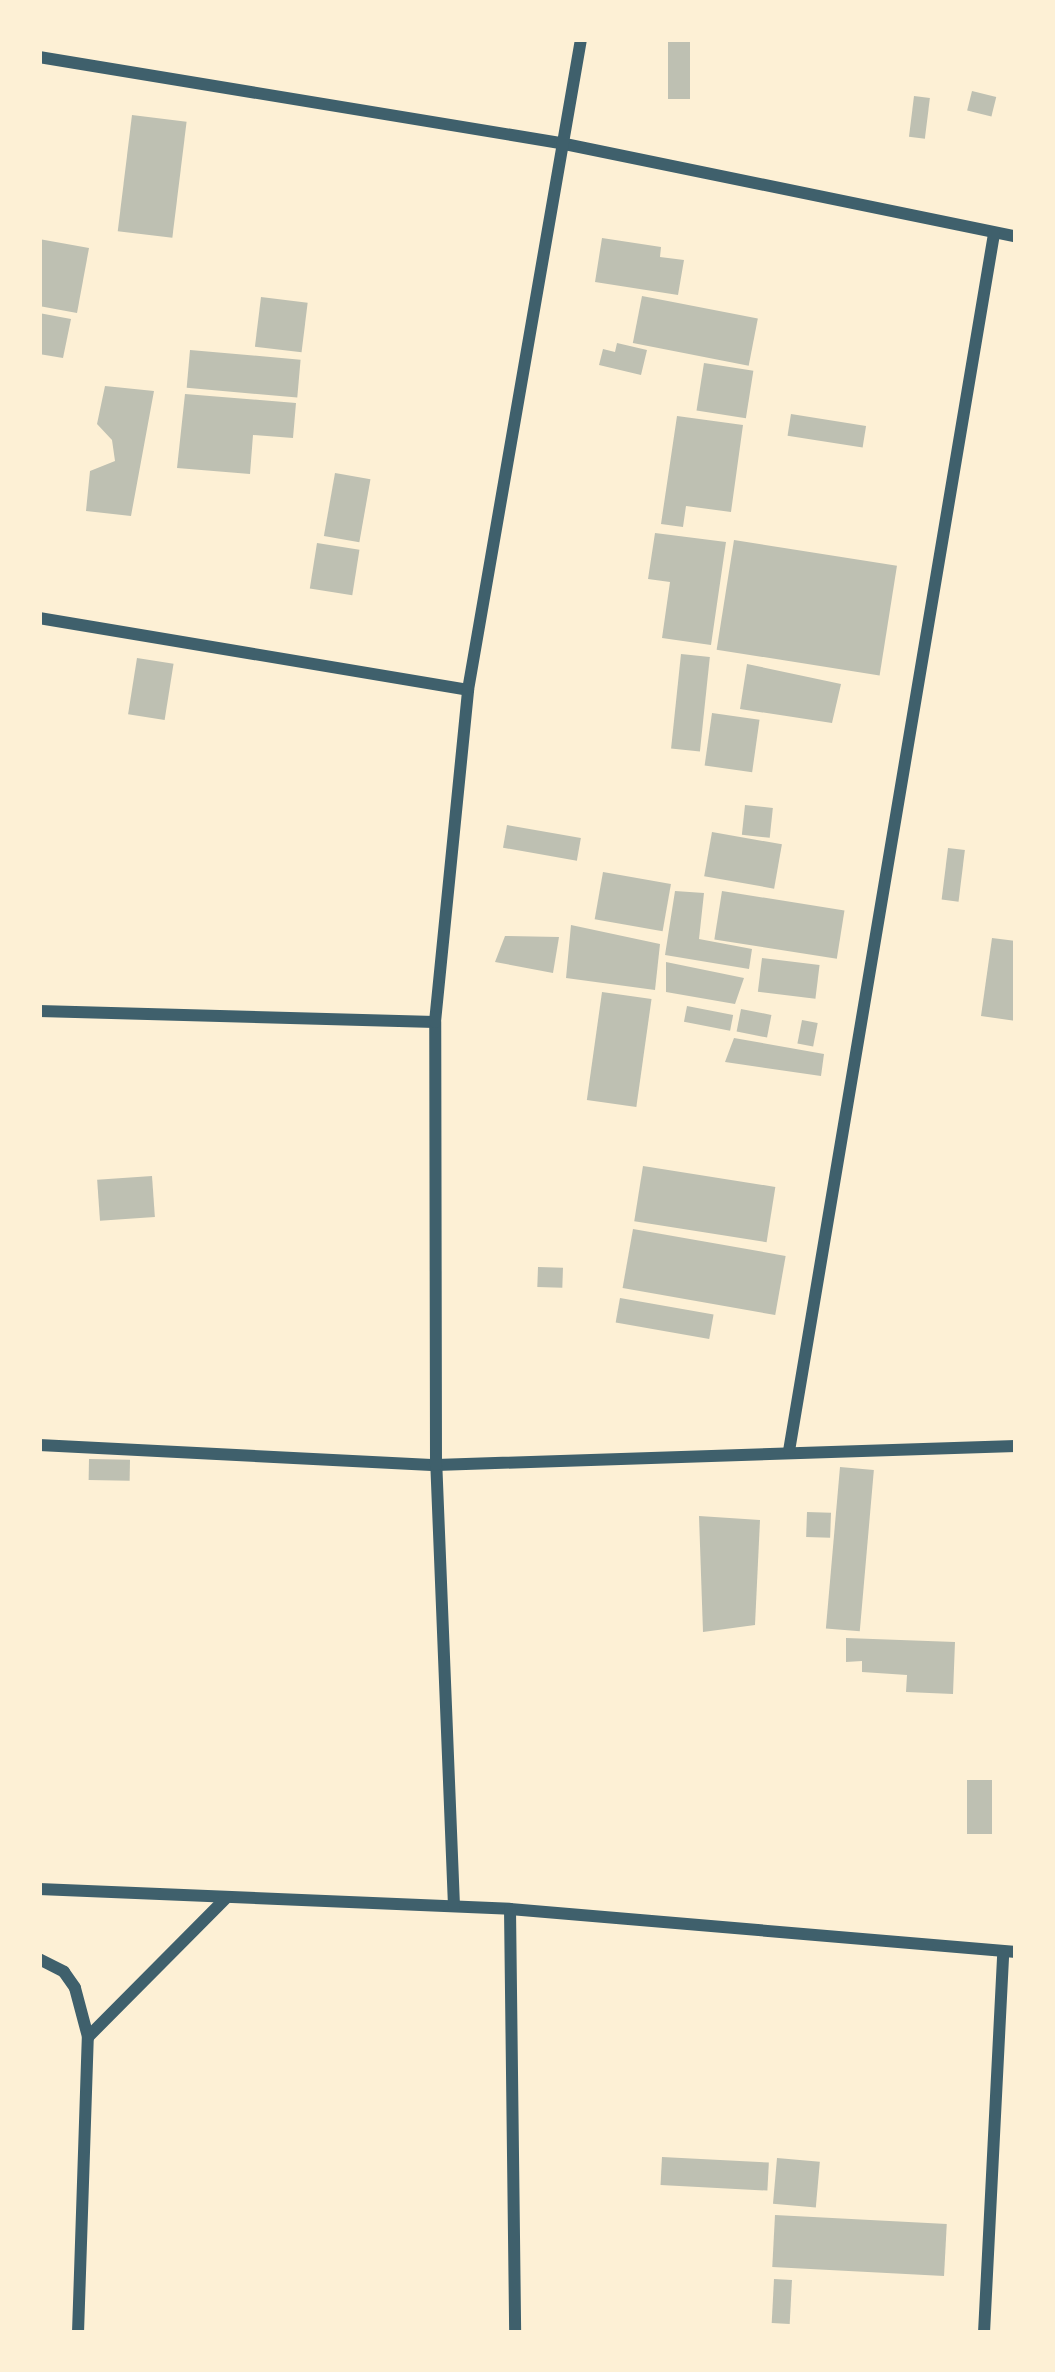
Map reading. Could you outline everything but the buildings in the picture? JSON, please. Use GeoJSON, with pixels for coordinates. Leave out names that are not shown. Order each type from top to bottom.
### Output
{"type":"FeatureCollection","features":[{"type":"Feature","properties":{"kind":"street"},"geometry":{"type":"LineString","coordinates":[[454,1906],[436,1466],[435,1022],[468,690],[581,39]]}},
{"type":"Feature","properties":{"kind":"street"},"geometry":{"type":"LineString","coordinates":[[39,57],[560,143],[1016,237]]}},
{"type":"Feature","properties":{"kind":"street"},"geometry":{"type":"LineString","coordinates":[[789,1451],[994,233]]}},
{"type":"Feature","properties":{"kind":"street"},"geometry":{"type":"LineString","coordinates":[[39,618],[468,690]]}},
{"type":"Feature","properties":{"kind":"street"},"geometry":{"type":"LineString","coordinates":[[39,1010],[435,1022]]}},
{"type":"Feature","properties":{"kind":"street"},"geometry":{"type":"LineString","coordinates":[[39,1445],[436,1466],[1016,1446]]}},
{"type":"Feature","properties":{"kind":"street"},"geometry":{"type":"LineString","coordinates":[[39,1889],[510,1909],[1010,1952],[984,2333]]}},
{"type":"Feature","properties":{"kind":"street"},"geometry":{"type":"LineString","coordinates":[[88,2037],[227,1897]]}},
{"type":"Feature","properties":{"kind":"street"},"geometry":{"type":"LineString","coordinates":[[510,1909],[515,2333]]}},
{"type":"Feature","properties":{"kind":"street"},"geometry":{"type":"LineString","coordinates":[[39,1959],[64,1972],[75,1988],[88,2037],[78,2333]]}}]}
